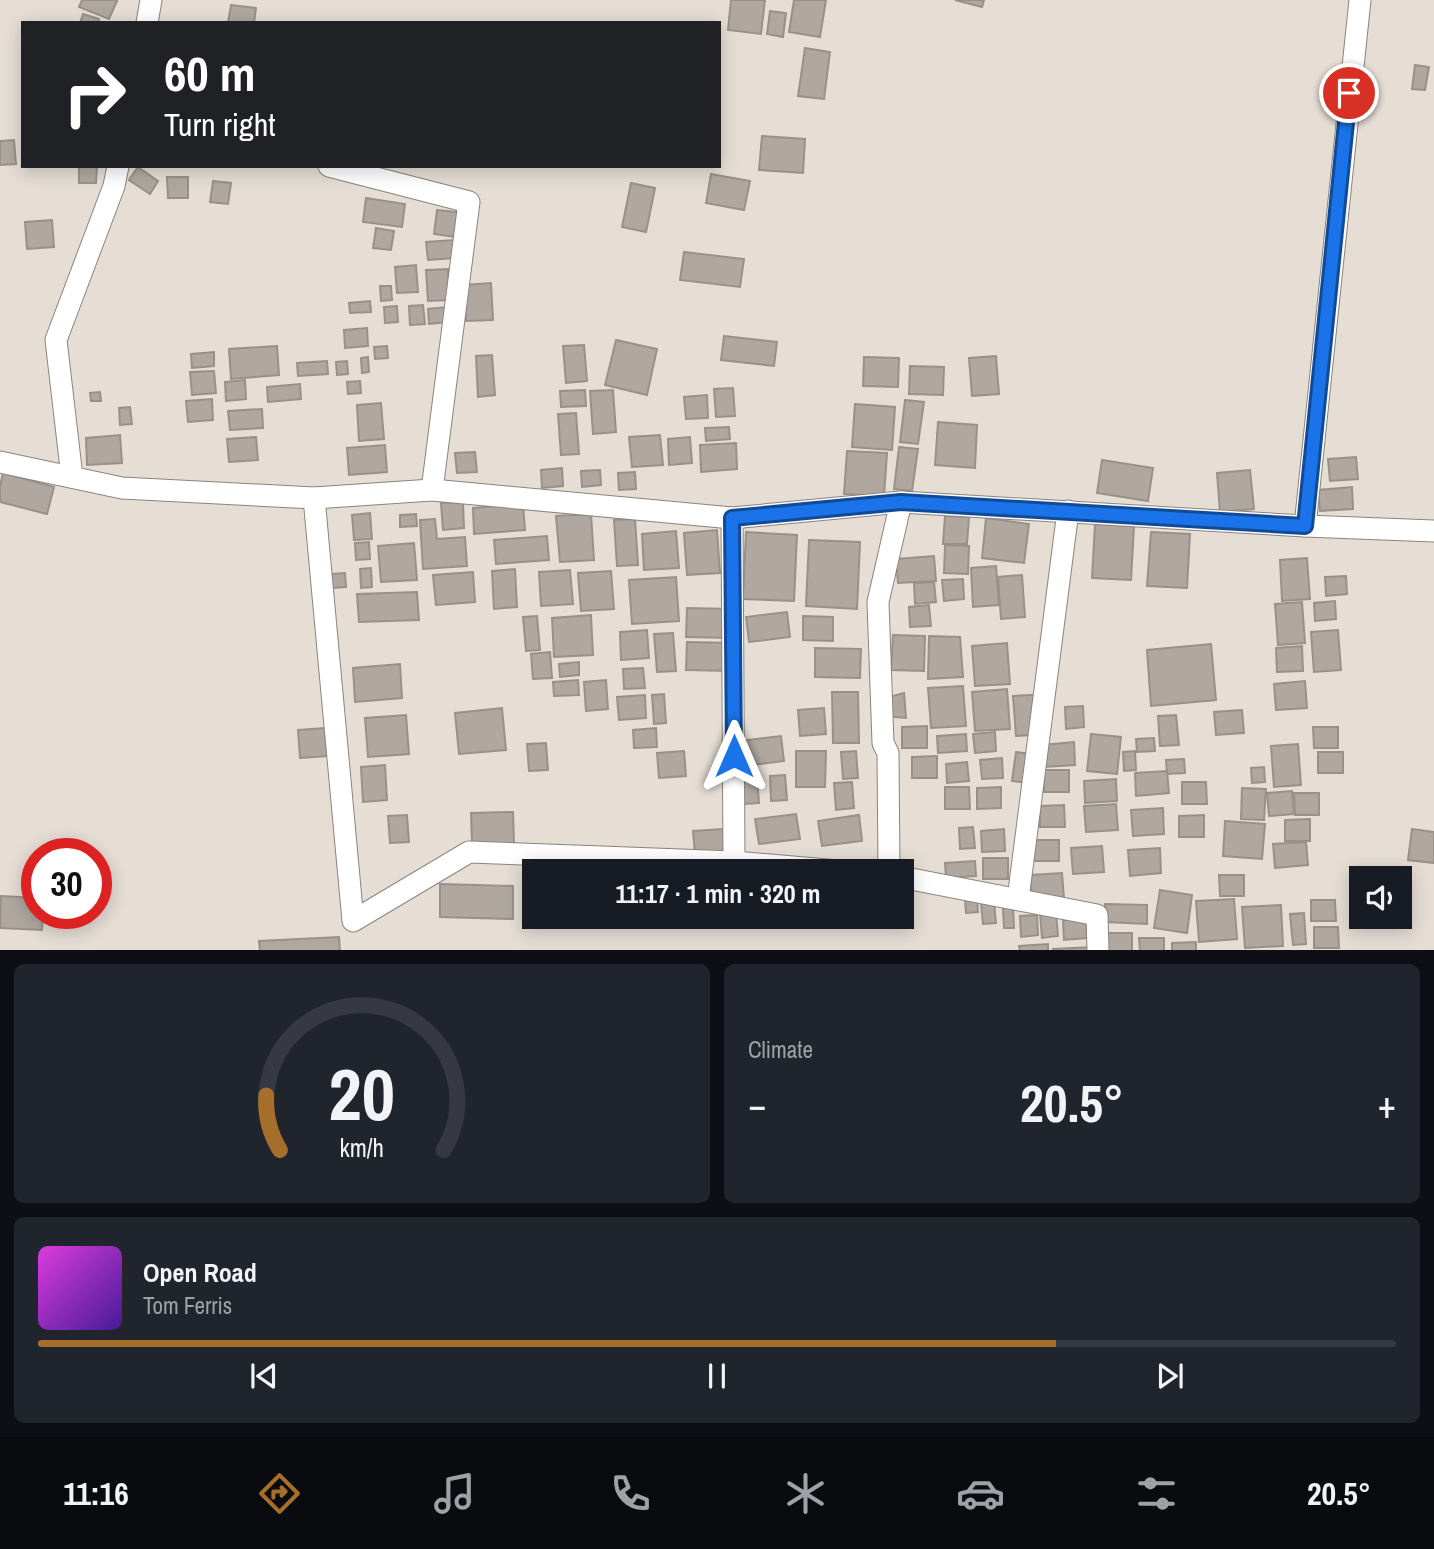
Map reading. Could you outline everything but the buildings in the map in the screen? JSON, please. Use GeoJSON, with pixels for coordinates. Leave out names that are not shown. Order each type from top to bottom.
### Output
{"type":"FeatureCollection","features":[{"type":"Feature","properties":{"kind":"street"},"geometry":{"type":"LineString","coordinates":[[147,21],[151,0]]}},
{"type":"Feature","properties":{"kind":"street"},"geometry":{"type":"LineString","coordinates":[[1305,526],[1360,0]]}},
{"type":"Feature","properties":{"kind":"street"},"geometry":{"type":"LineString","coordinates":[[72,477],[56,340],[114,186],[118,168]]}},
{"type":"Feature","properties":{"kind":"street"},"geometry":{"type":"LineString","coordinates":[[337,168],[469,202],[432,490]]}},
{"type":"Feature","properties":{"kind":"street"},"geometry":{"type":"LineString","coordinates":[[0,461],[122,488],[314,498],[432,490],[732,518],[901,502],[1434,531]]}},
{"type":"Feature","properties":{"kind":"street"},"geometry":{"type":"LineString","coordinates":[[314,498],[353,921],[470,852],[655,859]]}},
{"type":"Feature","properties":{"kind":"street"},"geometry":{"type":"LineString","coordinates":[[889,859],[888,753],[883,743],[878,601],[901,502]]}},
{"type":"Feature","properties":{"kind":"street"},"geometry":{"type":"LineString","coordinates":[[1018,899],[1068,511]]}},
{"type":"Feature","properties":{"kind":"street"},"geometry":{"type":"LineString","coordinates":[[732,518],[734,859]]}},
{"type":"Feature","properties":{"kind":"street"},"geometry":{"type":"LineString","coordinates":[[914,879],[1097,915],[1098,950]]}},
{"type":"Feature","properties":{"kind":"route"},"geometry":{"type":"LineString","coordinates":[[734,756],[732,518],[901,502],[1305,526],[1349,93]]}}]}
